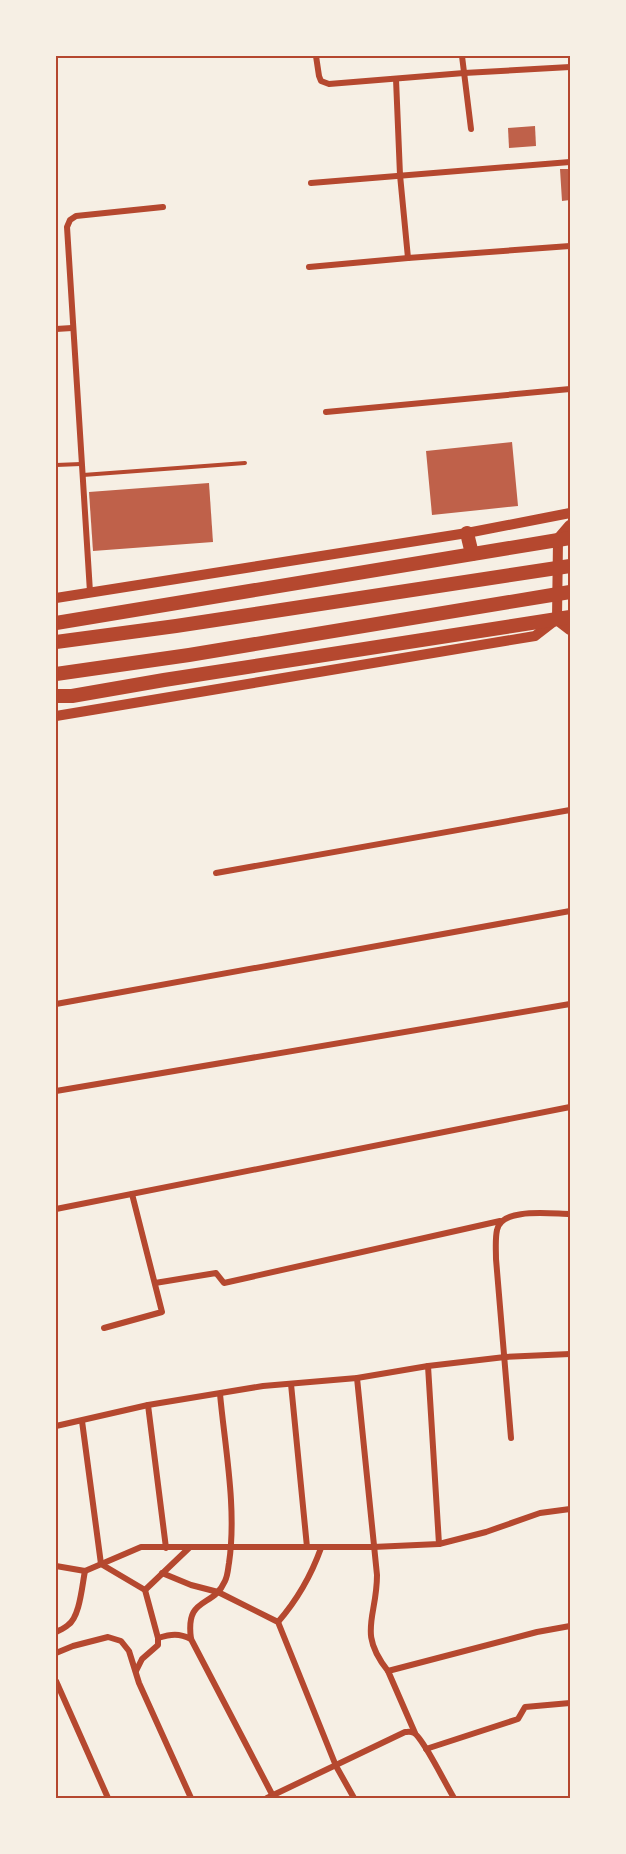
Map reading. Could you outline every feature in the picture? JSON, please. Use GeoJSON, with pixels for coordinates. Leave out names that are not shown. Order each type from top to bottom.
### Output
{"type":"FeatureCollection","features":[{"type":"Feature","properties":{"kind":"highway"},"geometry":{"type":"LineString","coordinates":[[467,533],[472,554]]}},
{"type":"Feature","properties":{"kind":"highway"},"geometry":{"type":"LineString","coordinates":[[56,623],[564,539]]}},
{"type":"Feature","properties":{"kind":"highway"},"geometry":{"type":"LineString","coordinates":[[56,642],[570,566]]}},
{"type":"Feature","properties":{"kind":"highway"},"geometry":{"type":"LineString","coordinates":[[56,674],[189,655],[570,592]]}},
{"type":"Feature","properties":{"kind":"highway"},"geometry":{"type":"LineString","coordinates":[[56,696],[72,696],[564,618]]}},
{"type":"Feature","properties":{"kind":"main road"},"geometry":{"type":"LineString","coordinates":[[564,539],[570,526]]}},
{"type":"Feature","properties":{"kind":"main road"},"geometry":{"type":"LineString","coordinates":[[564,618],[570,629]]}},
{"type":"Feature","properties":{"kind":"street"},"geometry":{"type":"LineString","coordinates":[[316,56],[321,81],[329,84],[570,67]]}},
{"type":"Feature","properties":{"kind":"street"},"geometry":{"type":"LineString","coordinates":[[462,56],[471,129]]}},
{"type":"Feature","properties":{"kind":"street"},"geometry":{"type":"LineString","coordinates":[[396,79],[400,175],[408,258]]}},
{"type":"Feature","properties":{"kind":"street"},"geometry":{"type":"LineString","coordinates":[[311,183],[570,162]]}},
{"type":"Feature","properties":{"kind":"street"},"geometry":{"type":"LineString","coordinates":[[90,592],[67,227],[70,220],[76,216],[163,207]]}},
{"type":"Feature","properties":{"kind":"street"},"geometry":{"type":"LineString","coordinates":[[309,267],[570,246]]}},
{"type":"Feature","properties":{"kind":"street"},"geometry":{"type":"LineString","coordinates":[[56,329],[72,328]]}},
{"type":"Feature","properties":{"kind":"street"},"geometry":{"type":"LineString","coordinates":[[326,412],[570,389]]}},
{"type":"Feature","properties":{"kind":"street"},"geometry":{"type":"LineString","coordinates":[[56,598],[467,533],[570,513]]}},
{"type":"Feature","properties":{"kind":"street"},"geometry":{"type":"LineString","coordinates":[[56,716],[535,636],[564,618],[564,539]]}},
{"type":"Feature","properties":{"kind":"street"},"geometry":{"type":"LineString","coordinates":[[216,873],[570,810]]}},
{"type":"Feature","properties":{"kind":"street"},"geometry":{"type":"LineString","coordinates":[[56,1004],[570,911]]}},
{"type":"Feature","properties":{"kind":"street"},"geometry":{"type":"LineString","coordinates":[[56,1091],[570,1004]]}},
{"type":"Feature","properties":{"kind":"street"},"geometry":{"type":"LineString","coordinates":[[56,1209],[570,1107]]}},
{"type":"Feature","properties":{"kind":"street"},"geometry":{"type":"LineString","coordinates":[[104,1328],[162,1311],[132,1194]]}},
{"type":"Feature","properties":{"kind":"street"},"geometry":{"type":"LineString","coordinates":[[155,1283],[216,1273],[224,1283],[500,1221],[514,1214],[570,1214]]}},
{"type":"Feature","properties":{"kind":"street"},"geometry":{"type":"LineString","coordinates":[[500,1221],[496,1230],[496,1259],[511,1438]]}},
{"type":"Feature","properties":{"kind":"street"},"geometry":{"type":"LineString","coordinates":[[56,1426],[148,1406],[291,1384],[357,1378],[428,1366],[570,1354]]}},
{"type":"Feature","properties":{"kind":"street"},"geometry":{"type":"LineString","coordinates":[[428,1366],[439,1544]]}},
{"type":"Feature","properties":{"kind":"street"},"geometry":{"type":"LineString","coordinates":[[357,1378],[377,1575],[377,1592],[369,1630],[372,1648],[387,1671],[415,1733],[454,1798]]}},
{"type":"Feature","properties":{"kind":"street"},"geometry":{"type":"LineString","coordinates":[[291,1384],[307,1547]]}},
{"type":"Feature","properties":{"kind":"street"},"geometry":{"type":"LineString","coordinates":[[220,1394],[232,1517],[231,1548],[226,1580],[218,1592],[195,1609],[189,1624],[191,1639],[271,1798],[405,1732],[415,1733]]}},
{"type":"Feature","properties":{"kind":"street"},"geometry":{"type":"LineString","coordinates":[[148,1406],[166,1548]]}},
{"type":"Feature","properties":{"kind":"street"},"geometry":{"type":"LineString","coordinates":[[82,1420],[101,1564]]}},
{"type":"Feature","properties":{"kind":"street"},"geometry":{"type":"LineString","coordinates":[[56,1566],[85,1571],[141,1547],[321,1548],[439,1544],[486,1532],[540,1513],[570,1509]]}},
{"type":"Feature","properties":{"kind":"street"},"geometry":{"type":"LineString","coordinates":[[145,1590],[189,1548]]}},
{"type":"Feature","properties":{"kind":"street"},"geometry":{"type":"LineString","coordinates":[[278,1622],[292,1606],[313,1572],[321,1548]]}},
{"type":"Feature","properties":{"kind":"street"},"geometry":{"type":"LineString","coordinates":[[101,1564],[145,1590],[158,1645],[142,1659],[136,1671]]}},
{"type":"Feature","properties":{"kind":"street"},"geometry":{"type":"LineString","coordinates":[[56,1632],[69,1625],[77,1613],[85,1571]]}},
{"type":"Feature","properties":{"kind":"street"},"geometry":{"type":"LineString","coordinates":[[162,1573],[191,1585],[218,1592],[278,1622],[336,1766],[354,1798]]}},
{"type":"Feature","properties":{"kind":"street"},"geometry":{"type":"LineString","coordinates":[[387,1671],[537,1632],[570,1626]]}},
{"type":"Feature","properties":{"kind":"street"},"geometry":{"type":"LineString","coordinates":[[158,1638],[181,1634],[191,1639]]}},
{"type":"Feature","properties":{"kind":"street"},"geometry":{"type":"LineString","coordinates":[[56,1653],[82,1643],[108,1637],[121,1641],[129,1651],[139,1683],[191,1798]]}},
{"type":"Feature","properties":{"kind":"street"},"geometry":{"type":"LineString","coordinates":[[56,1681],[108,1798]]}},
{"type":"Feature","properties":{"kind":"street"},"geometry":{"type":"LineString","coordinates":[[426,1749],[518,1719],[525,1707],[570,1703]]}},
{"type":"Feature","properties":{"kind":"lane"},"geometry":{"type":"LineString","coordinates":[[82,476],[245,463]]}},
{"type":"Feature","properties":{"kind":"lane"},"geometry":{"type":"LineString","coordinates":[[56,465],[81,464]]}},
{"type":"Feature","properties":{"kind":"building"},"geometry":{"type":"Polygon","coordinates":[[[535,126],[536,146],[509,148],[508,128],[535,126]]]}},
{"type":"Feature","properties":{"kind":"building"},"geometry":{"type":"Polygon","coordinates":[[[560,169],[570,169],[570,200],[562,201],[560,169]]]}},
{"type":"Feature","properties":{"kind":"building"},"geometry":{"type":"Polygon","coordinates":[[[512,442],[518,506],[432,515],[426,451],[512,442]]]}},
{"type":"Feature","properties":{"kind":"building"},"geometry":{"type":"Polygon","coordinates":[[[209,483],[213,542],[93,551],[89,492],[209,483]]]}}]}
